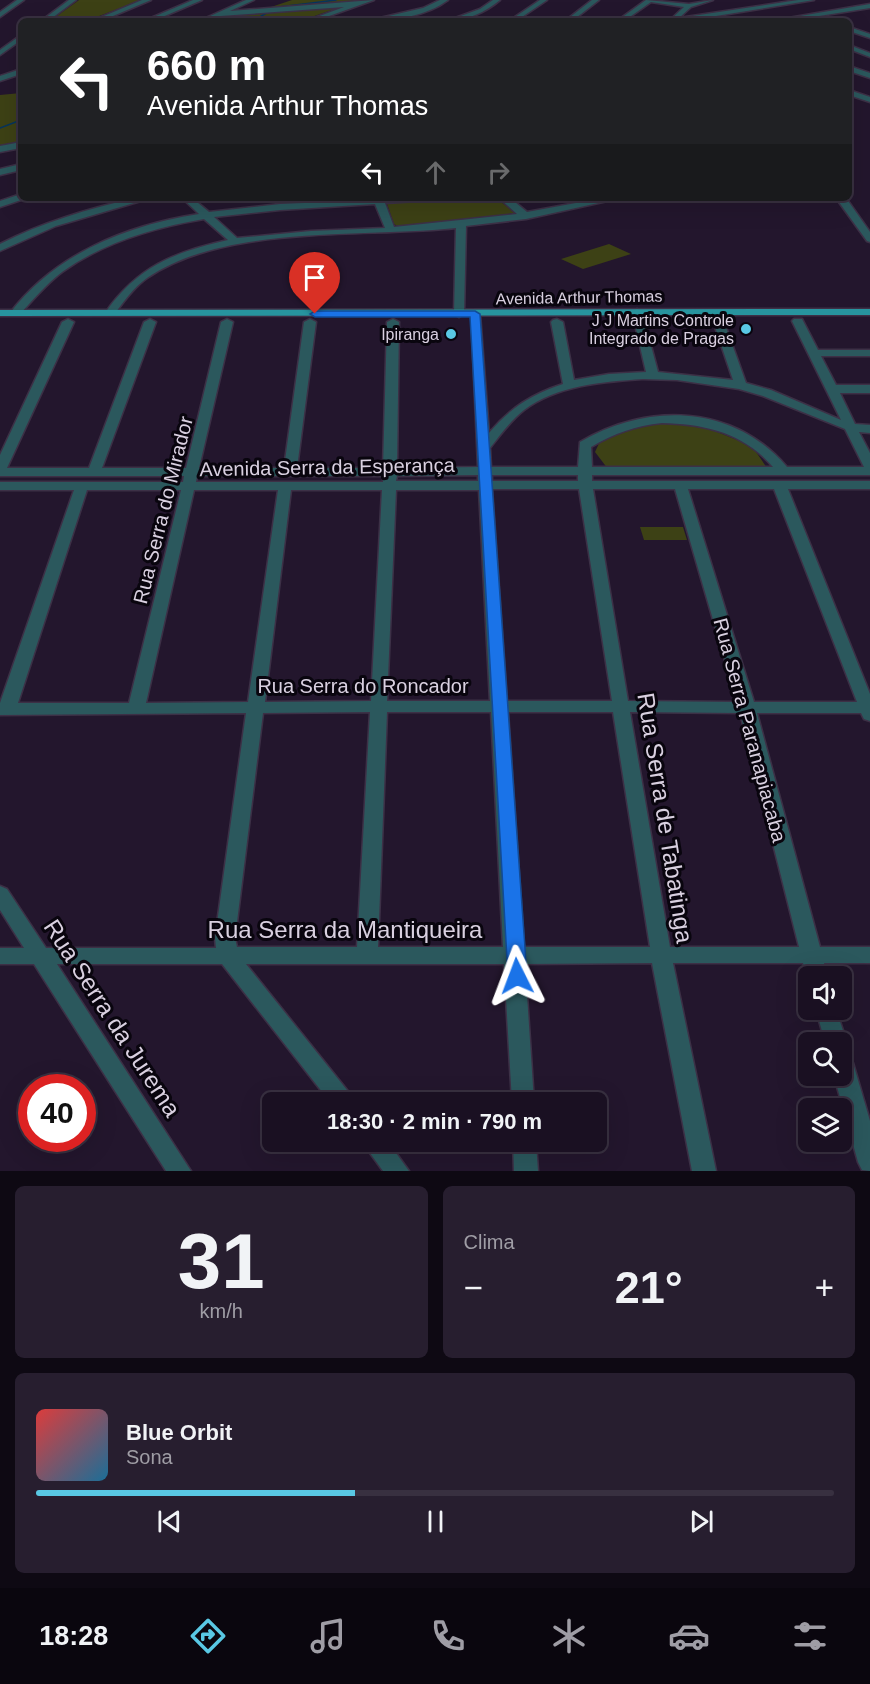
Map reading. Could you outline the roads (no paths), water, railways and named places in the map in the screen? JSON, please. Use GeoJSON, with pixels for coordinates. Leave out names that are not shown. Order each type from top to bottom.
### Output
{"type":"FeatureCollection","features":[{"type":"Feature","properties":{"kind":"main road","name":"Avenida Arthur Thomas"},"geometry":{"type":"LineString","coordinates":[[0,322],[110,313],[227,322],[393,322],[475,318],[870,312]]}},
{"type":"Feature","properties":{"kind":"main road","name":"Avenida Arthur Thomas"},"geometry":{"type":"LineString","coordinates":[[0,313],[15,313],[33,318],[68,322],[459,314],[475,318],[556,322],[638,317],[719,321],[870,321]]}},
{"type":"Feature","properties":{"kind":"street"},"geometry":{"type":"LineString","coordinates":[[0,15],[21,0]]}},
{"type":"Feature","properties":{"kind":"street"},"geometry":{"type":"LineString","coordinates":[[48,18],[74,0]]}},
{"type":"Feature","properties":{"kind":"street"},"geometry":{"type":"LineString","coordinates":[[103,18],[148,0]]}},
{"type":"Feature","properties":{"kind":"street"},"geometry":{"type":"LineString","coordinates":[[154,18],[199,0]]}},
{"type":"Feature","properties":{"kind":"street"},"geometry":{"type":"LineString","coordinates":[[209,18],[251,0]]}},
{"type":"Feature","properties":{"kind":"street"},"geometry":{"type":"LineString","coordinates":[[318,18],[370,0]]}},
{"type":"Feature","properties":{"kind":"street"},"geometry":{"type":"LineString","coordinates":[[390,18],[425,10],[445,0]]}},
{"type":"Feature","properties":{"kind":"street"},"geometry":{"type":"LineString","coordinates":[[459,18],[482,10],[497,0]]}},
{"type":"Feature","properties":{"kind":"street"},"geometry":{"type":"LineString","coordinates":[[517,18],[544,0]]}},
{"type":"Feature","properties":{"kind":"street"},"geometry":{"type":"LineString","coordinates":[[572,18],[596,0]]}},
{"type":"Feature","properties":{"kind":"street"},"geometry":{"type":"LineString","coordinates":[[624,18],[651,0],[689,6],[710,0]]}},
{"type":"Feature","properties":{"kind":"street"},"geometry":{"type":"LineString","coordinates":[[692,18],[811,0]]}},
{"type":"Feature","properties":{"kind":"street"},"geometry":{"type":"LineString","coordinates":[[863,0],[870,1]]}},
{"type":"Feature","properties":{"kind":"street"},"geometry":{"type":"LineString","coordinates":[[218,14],[358,4]]}},
{"type":"Feature","properties":{"kind":"street"},"geometry":{"type":"LineString","coordinates":[[334,5],[350,7]]}},
{"type":"Feature","properties":{"kind":"street"},"geometry":{"type":"LineString","coordinates":[[675,18],[689,6]]}},
{"type":"Feature","properties":{"kind":"street"},"geometry":{"type":"LineString","coordinates":[[795,18],[870,6]]}},
{"type":"Feature","properties":{"kind":"street"},"geometry":{"type":"LineString","coordinates":[[809,16],[815,18]]}},
{"type":"Feature","properties":{"kind":"street"},"geometry":{"type":"LineString","coordinates":[[852,27],[860,25]]}},
{"type":"Feature","properties":{"kind":"street"},"geometry":{"type":"LineString","coordinates":[[852,29],[870,36]]}},
{"type":"Feature","properties":{"kind":"street"},"geometry":{"type":"LineString","coordinates":[[4,52],[18,40]]}},
{"type":"Feature","properties":{"kind":"street"},"geometry":{"type":"LineString","coordinates":[[852,48],[870,55]]}},
{"type":"Feature","properties":{"kind":"street"},"geometry":{"type":"LineString","coordinates":[[852,69],[870,76]]}},
{"type":"Feature","properties":{"kind":"street"},"geometry":{"type":"LineString","coordinates":[[0,79],[18,72]]}},
{"type":"Feature","properties":{"kind":"street"},"geometry":{"type":"LineString","coordinates":[[852,91],[864,88]]}},
{"type":"Feature","properties":{"kind":"street"},"geometry":{"type":"LineString","coordinates":[[852,93],[870,100]]}},
{"type":"Feature","properties":{"kind":"street"},"geometry":{"type":"LineString","coordinates":[[0,149],[18,146]]}},
{"type":"Feature","properties":{"kind":"street"},"geometry":{"type":"LineString","coordinates":[[0,172],[18,167]]}},
{"type":"Feature","properties":{"kind":"street"},"geometry":{"type":"LineString","coordinates":[[0,204],[18,198]]}},
{"type":"Feature","properties":{"kind":"street"},"geometry":{"type":"LineString","coordinates":[[0,248],[70,218],[135,201]]}},
{"type":"Feature","properties":{"kind":"street"},"geometry":{"type":"LineString","coordinates":[[191,201],[237,243]]}},
{"type":"Feature","properties":{"kind":"street"},"geometry":{"type":"LineString","coordinates":[[15,313],[59,270],[91,251],[129,235],[207,215],[258,207],[379,201],[392,231]]}},
{"type":"Feature","properties":{"kind":"street"},"geometry":{"type":"LineString","coordinates":[[508,201],[526,216]]}},
{"type":"Feature","properties":{"kind":"street"},"geometry":{"type":"LineString","coordinates":[[110,313],[127,289],[160,266],[189,254],[237,243],[294,235],[392,231],[461,225],[526,216],[601,201]]}},
{"type":"Feature","properties":{"kind":"street"},"geometry":{"type":"LineString","coordinates":[[843,201],[870,240]]}},
{"type":"Feature","properties":{"kind":"street"},"geometry":{"type":"LineString","coordinates":[[459,314],[461,225]]}},
{"type":"Feature","properties":{"kind":"street"},"geometry":{"type":"LineString","coordinates":[[0,237],[13,241]]}},
{"type":"Feature","properties":{"kind":"street"},"geometry":{"type":"LineString","coordinates":[[638,317],[652,376]]}},
{"type":"Feature","properties":{"kind":"street"},"geometry":{"type":"LineString","coordinates":[[475,318],[516,956],[523,1092]]}},
{"type":"Feature","properties":{"kind":"street"},"geometry":{"type":"LineString","coordinates":[[719,321],[740,384]]}},
{"type":"Feature","properties":{"kind":"street"},"geometry":{"type":"LineString","coordinates":[[798,321],[844,409],[870,466]]}},
{"type":"Feature","properties":{"kind":"street"},"geometry":{"type":"LineString","coordinates":[[0,471],[68,322]]}},
{"type":"Feature","properties":{"kind":"street"},"geometry":{"type":"LineString","coordinates":[[94,472],[150,322]]}},
{"type":"Feature","properties":{"kind":"street","name":"Rua Serra do Mirador"},"geometry":{"type":"LineString","coordinates":[[136,708],[227,322]]}},
{"type":"Feature","properties":{"kind":"street"},"geometry":{"type":"LineString","coordinates":[[310,322],[254,707],[225,938],[228,956],[335,1092]]}},
{"type":"Feature","properties":{"kind":"street"},"geometry":{"type":"LineString","coordinates":[[367,956],[380,707],[393,322]]}},
{"type":"Feature","properties":{"kind":"street"},"geometry":{"type":"LineString","coordinates":[[556,322],[569,386]]}},
{"type":"Feature","properties":{"kind":"street"},"geometry":{"type":"LineString","coordinates":[[814,353],[870,353]]}},
{"type":"Feature","properties":{"kind":"street"},"geometry":{"type":"LineString","coordinates":[[484,445],[523,405],[569,386],[652,376],[709,378],[740,384],[820,414],[852,429],[870,429]]}},
{"type":"Feature","properties":{"kind":"street"},"geometry":{"type":"LineString","coordinates":[[832,389],[870,389]]}},
{"type":"Feature","properties":{"kind":"street"},"geometry":{"type":"LineString","coordinates":[[820,414],[833,414],[844,409]]}},
{"type":"Feature","properties":{"kind":"street"},"geometry":{"type":"LineString","coordinates":[[482,416],[508,418]]}},
{"type":"Feature","properties":{"kind":"street","name":"Rua Serra de Tabatinga"},"geometry":{"type":"LineString","coordinates":[[704,1171],[661,955],[585,478],[585,445],[597,435],[615,426],[640,420],[665,419],[708,423],[742,435],[767,451],[782,479]]}},
{"type":"Feature","properties":{"kind":"street","name":"Avenida Serra da Esperança"},"geometry":{"type":"LineString","coordinates":[[0,471],[193,472],[288,479],[782,479],[870,485]]}},
{"type":"Feature","properties":{"kind":"street","name":"Avenida Serra da Esperança"},"geometry":{"type":"LineString","coordinates":[[585,478],[680,485],[870,471]]}},
{"type":"Feature","properties":{"kind":"street","name":"Avenida Serra da Esperança"},"geometry":{"type":"LineString","coordinates":[[0,486],[187,488],[288,479]]}},
{"type":"Feature","properties":{"kind":"street"},"geometry":{"type":"LineString","coordinates":[[782,479],[869,710]]}},
{"type":"Feature","properties":{"kind":"street","name":"Rua Serra Paranapiacaba"},"geometry":{"type":"LineString","coordinates":[[680,485],[747,707],[814,966]]}},
{"type":"Feature","properties":{"kind":"street"},"geometry":{"type":"LineString","coordinates":[[4,709],[81,488]]}},
{"type":"Feature","properties":{"kind":"street","name":"Rua Serra do Roncador"},"geometry":{"type":"LineString","coordinates":[[4,709],[499,706],[869,710]]}},
{"type":"Feature","properties":{"kind":"street","name":"Rua Serra da Jurema"},"geometry":{"type":"LineString","coordinates":[[0,894],[179,1171]]}},
{"type":"Feature","properties":{"kind":"street","name":"Rua Serra da Mantiqueira"},"geometry":{"type":"LineString","coordinates":[[0,956],[870,955]]}},
{"type":"Feature","properties":{"kind":"street"},"geometry":{"type":"LineString","coordinates":[[849,1086],[870,1162]]}},
{"type":"Feature","properties":{"kind":"street"},"geometry":{"type":"LineString","coordinates":[[382,1152],[397,1171]]}},
{"type":"Feature","properties":{"kind":"street"},"geometry":{"type":"LineString","coordinates":[[525,1152],[526,1171]]}},
{"type":"Feature","properties":{"kind":"waterway"},"geometry":{"type":"LineString","coordinates":[[279,7],[336,0]]}},
{"type":"Feature","properties":{"kind":"waterway"},"geometry":{"type":"LineString","coordinates":[[258,18],[268,12]]}},
{"type":"Feature","properties":{"kind":"waterway"},"geometry":{"type":"LineString","coordinates":[[0,128],[18,121]]}},
{"type":"Feature","properties":{"kind":"place","name":"J J Martins Controle Integrado de Pragas"},"geometry":{"type":"Point","coordinates":[746,329]}},
{"type":"Feature","properties":{"kind":"place","name":"Ipiranga"},"geometry":{"type":"Point","coordinates":[451,334]}}]}
